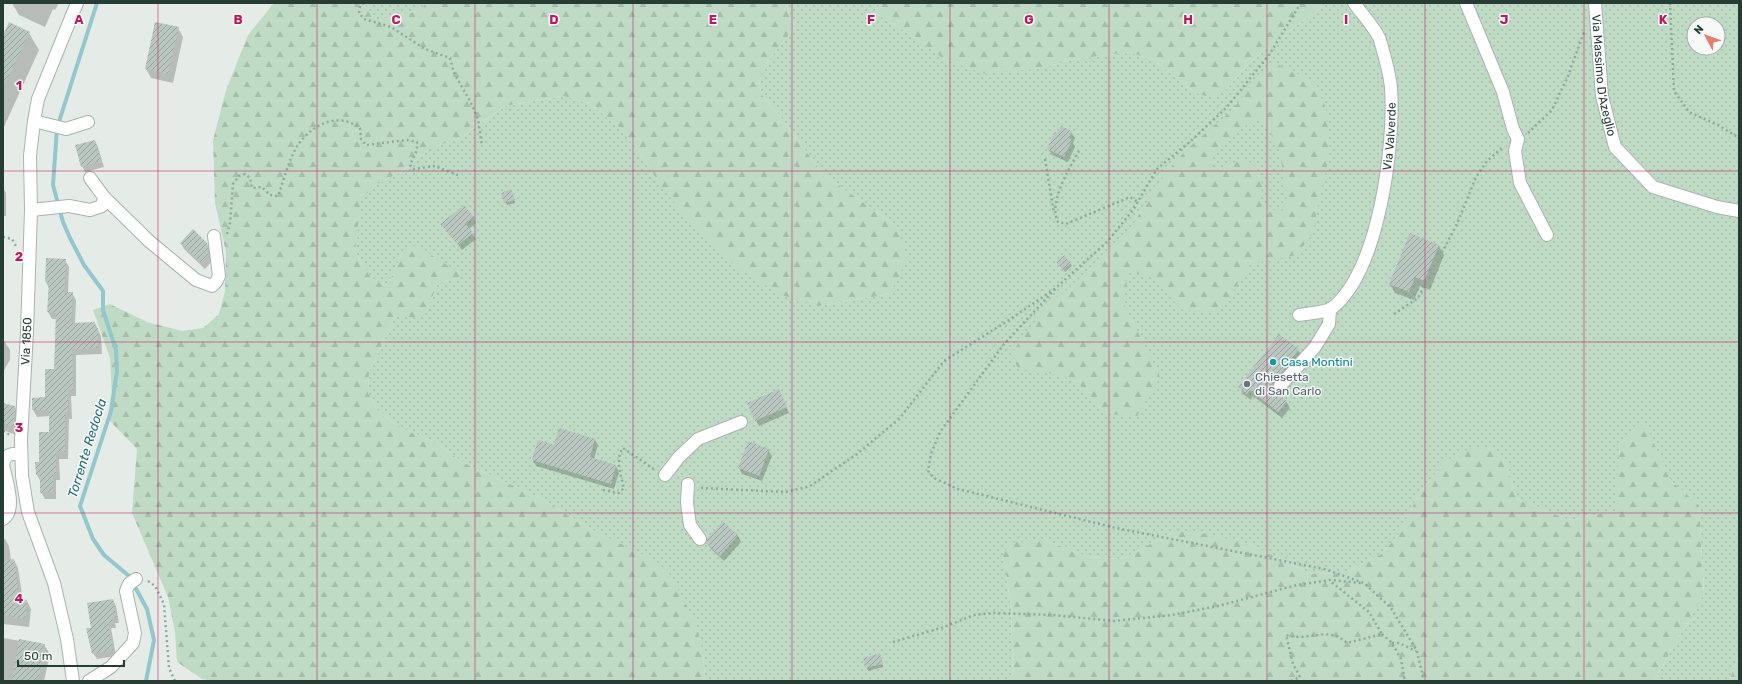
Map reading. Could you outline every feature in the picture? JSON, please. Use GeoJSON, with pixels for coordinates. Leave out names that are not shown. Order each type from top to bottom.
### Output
{"type":"FeatureCollection","features":[{"type":"Feature","properties":{"kind":"street","name":"Via 1850"},"geometry":{"type":"LineString","coordinates":[[73,681],[67,639],[54,583],[28,512],[22,476],[21,454],[31,210],[30,156],[34,121],[38,99],[77,3]]}},
{"type":"Feature","properties":{"kind":"street","name":"Via Valverde"},"geometry":{"type":"LineString","coordinates":[[1330,309],[1345,296],[1359,275],[1379,213],[1390,149],[1391,87],[1379,39],[1354,3]]}},
{"type":"Feature","properties":{"kind":"street"},"geometry":{"type":"LineString","coordinates":[[1466,3],[1503,92],[1513,129],[1518,139],[1515,151],[1520,183],[1547,235]]}},
{"type":"Feature","properties":{"kind":"street","name":"Via Massimo D'Azeglio"},"geometry":{"type":"LineString","coordinates":[[1595,3],[1602,96],[1615,147],[1653,188],[1717,207],[1739,211]]}},
{"type":"Feature","properties":{"kind":"street"},"geometry":{"type":"LineString","coordinates":[[34,121],[47,126],[66,130],[88,122]]}},
{"type":"Feature","properties":{"kind":"street"},"geometry":{"type":"LineString","coordinates":[[90,178],[104,197],[149,241],[196,280],[212,286],[219,276],[220,237]]}},
{"type":"Feature","properties":{"kind":"street"},"geometry":{"type":"LineString","coordinates":[[31,210],[70,206],[90,210],[102,206],[104,197]]}},
{"type":"Feature","properties":{"kind":"street"},"geometry":{"type":"LineString","coordinates":[[1280,386],[1316,346],[1329,324],[1330,309],[1299,315]]}},
{"type":"Feature","properties":{"kind":"street"},"geometry":{"type":"LineString","coordinates":[[665,475],[679,457],[698,439],[741,422]]}},
{"type":"Feature","properties":{"kind":"street"},"geometry":{"type":"LineString","coordinates":[[3,519],[6,518],[11,506],[3,465],[4,460],[6,456],[11,453],[21,454]]}},
{"type":"Feature","properties":{"kind":"street"},"geometry":{"type":"LineString","coordinates":[[688,484],[687,503],[690,525],[700,539]]}},
{"type":"Feature","properties":{"kind":"street"},"geometry":{"type":"LineString","coordinates":[[89,681],[111,667],[133,643],[135,633],[126,591],[133,582]]}},
{"type":"Feature","properties":{"kind":"path"},"geometry":{"type":"LineString","coordinates":[[364,3],[360,6],[359,13],[364,19],[391,27],[425,49],[450,58],[454,73],[470,101],[478,119],[482,146]]}},
{"type":"Feature","properties":{"kind":"path"},"geometry":{"type":"LineString","coordinates":[[1301,3],[1264,61],[1227,107],[1192,140],[1157,169],[1134,210],[1107,242],[1059,285],[1004,344],[940,432],[931,454],[928,471],[934,478],[958,489],[1116,528],[1324,569],[1364,583],[1391,608],[1416,651],[1424,681]]}},
{"type":"Feature","properties":{"kind":"path"},"geometry":{"type":"LineString","coordinates":[[1670,3],[1670,42],[1674,91],[1689,112],[1718,125],[1739,138]]}},
{"type":"Feature","properties":{"kind":"path"},"geometry":{"type":"LineString","coordinates":[[1394,314],[1418,298],[1457,224],[1476,177],[1487,161],[1502,148],[1527,134],[1552,110],[1568,76],[1586,25]]}},
{"type":"Feature","properties":{"kind":"path"},"geometry":{"type":"LineString","coordinates":[[220,237],[230,223],[233,184],[239,176],[244,174],[250,178],[252,188],[262,187],[270,194],[278,196],[293,154],[305,135],[330,120],[352,122],[360,128],[361,139],[366,145],[407,140],[417,142],[417,150],[410,166],[413,169],[435,166],[460,176]]}},
{"type":"Feature","properties":{"kind":"path"},"geometry":{"type":"LineString","coordinates":[[1055,215],[1058,196],[1064,179],[1079,151]]}},
{"type":"Feature","properties":{"kind":"path"},"geometry":{"type":"LineString","coordinates":[[1045,159],[1055,215],[1058,222],[1066,224],[1130,197],[1138,202]]}},
{"type":"Feature","properties":{"kind":"path"},"geometry":{"type":"LineString","coordinates":[[688,484],[701,488],[786,492],[810,486],[857,454],[900,418],[944,361],[1009,320],[1059,285]]}},
{"type":"Feature","properties":{"kind":"path"},"geometry":{"type":"LineString","coordinates":[[603,490],[618,494],[624,488],[620,475],[620,452],[623,448],[665,475]]}},
{"type":"Feature","properties":{"kind":"path"},"geometry":{"type":"LineString","coordinates":[[133,582],[145,578],[155,586],[164,604],[170,668],[175,681]]}},
{"type":"Feature","properties":{"kind":"path"},"geometry":{"type":"LineString","coordinates":[[892,642],[944,627],[974,615],[993,613],[1054,615],[1114,621],[1172,615],[1218,606],[1297,585],[1330,580],[1364,583]]}},
{"type":"Feature","properties":{"kind":"path"},"geometry":{"type":"LineString","coordinates":[[1330,580],[1369,612],[1382,634],[1392,643],[1401,660],[1405,681]]}},
{"type":"Feature","properties":{"kind":"path"},"geometry":{"type":"LineString","coordinates":[[1291,681],[1300,677],[1293,664],[1286,635],[1302,638],[1326,633],[1340,637],[1347,643],[1382,634]]}},
{"type":"Feature","properties":{"kind":"path"},"geometry":{"type":"LineString","coordinates":[[1392,643],[1399,643],[1416,651]]}},
{"type":"Feature","properties":{"kind":"green space"},"geometry":{"type":"Polygon","coordinates":[[[274,3],[363,3],[377,20],[414,12],[428,3],[785,3],[795,27],[767,62],[759,82],[762,95],[779,115],[823,174],[899,228],[907,260],[890,294],[819,306],[782,295],[736,267],[688,220],[659,183],[636,147],[616,125],[591,104],[563,96],[505,106],[457,140],[432,147],[401,172],[377,184],[361,199],[355,252],[371,278],[385,286],[394,273],[402,252],[416,245],[464,276],[438,283],[424,317],[395,317],[369,372],[368,393],[377,410],[401,428],[437,443],[462,462],[540,498],[596,532],[656,561],[667,570],[696,623],[703,653],[705,681],[211,681],[202,679],[177,662],[175,632],[168,597],[132,513],[137,449],[108,419],[112,396],[110,358],[93,310],[110,304],[147,322],[182,331],[203,328],[219,314],[225,291],[226,252],[215,203],[213,140],[226,90],[248,35],[274,3]]]}},
{"type":"Feature","properties":{"kind":"green space"},"geometry":{"type":"Polygon","coordinates":[[[363,3],[428,3],[414,12],[377,20],[363,3]]]}},
{"type":"Feature","properties":{"kind":"green space"},"geometry":{"type":"Polygon","coordinates":[[[785,3],[881,3],[875,13],[919,40],[945,60],[1037,69],[1076,59],[1130,52],[1154,61],[1196,93],[1224,92],[1251,61],[1326,3],[1739,3],[1739,655],[1729,681],[1654,681],[1704,593],[1699,505],[1670,480],[1645,424],[1620,444],[1616,511],[1569,520],[1517,499],[1506,464],[1470,449],[1445,462],[1418,495],[1400,533],[1380,555],[1344,573],[1312,574],[1249,544],[1173,532],[1122,559],[1088,557],[1045,540],[1003,555],[1011,605],[1013,681],[705,681],[703,653],[596,532],[540,498],[462,462],[437,443],[401,428],[377,410],[368,393],[369,372],[395,317],[424,317],[438,283],[463,276],[402,252],[394,273],[385,286],[371,278],[355,252],[360,199],[377,184],[401,172],[432,147],[457,140],[505,106],[563,96],[591,104],[616,125],[636,147],[659,183],[819,306],[890,294],[899,228],[823,174],[779,115],[762,95],[759,82],[767,62],[795,27],[785,3]]]}},
{"type":"Feature","properties":{"kind":"green space"},"geometry":{"type":"Polygon","coordinates":[[[881,3],[1326,3],[1251,61],[1224,92],[1209,97],[1196,93],[1154,61],[1130,52],[1076,59],[1037,69],[986,74],[945,60],[919,40],[875,13],[881,3]]]}},
{"type":"Feature","properties":{"kind":"green space"},"geometry":{"type":"Polygon","coordinates":[[[1272,62],[1315,82],[1326,109],[1330,151],[1312,235],[1296,255],[1251,264],[1219,313],[1180,309],[1154,277],[1130,272],[1122,300],[1160,377],[1137,416],[1108,414],[1075,380],[1045,372],[1018,369],[1012,353],[1026,332],[1047,307],[1107,254],[1132,226],[1164,175],[1186,150],[1231,111],[1272,62]],[[1259,120],[1249,123],[1234,135],[1212,157],[1211,163],[1214,169],[1220,170],[1232,163],[1245,160],[1252,164],[1259,172],[1261,177],[1262,188],[1260,202],[1268,208],[1282,212],[1287,196],[1283,178],[1281,154],[1268,127],[1259,120]]]}},
{"type":"Feature","properties":{"kind":"green space"},"geometry":{"type":"Polygon","coordinates":[[[1645,423],[1670,480],[1699,505],[1704,593],[1654,681],[1013,681],[1011,605],[1003,555],[1010,543],[1045,540],[1088,557],[1122,559],[1173,532],[1193,531],[1249,544],[1312,574],[1344,573],[1380,555],[1400,533],[1418,495],[1445,462],[1470,448],[1495,449],[1506,464],[1517,499],[1569,520],[1615,511],[1620,444],[1645,423]]]}},
{"type":"Feature","properties":{"kind":"green space"},"geometry":{"type":"Polygon","coordinates":[[[1739,655],[1739,681],[1729,681],[1739,655]]]}},
{"type":"Feature","properties":{"kind":"building"},"geometry":{"type":"Polygon","coordinates":[[[9,22],[30,32],[3,88],[3,35],[9,22]]]}},
{"type":"Feature","properties":{"kind":"building"},"geometry":{"type":"Polygon","coordinates":[[[155,22],[179,27],[168,74],[145,69],[155,22]]]}},
{"type":"Feature","properties":{"kind":"building"},"geometry":{"type":"Polygon","coordinates":[[[1061,126],[1072,131],[1069,138],[1072,140],[1064,157],[1047,149],[1055,132],[1058,133],[1061,126]]]}},
{"type":"Feature","properties":{"kind":"building"},"geometry":{"type":"Polygon","coordinates":[[[95,140],[101,161],[81,167],[75,145],[95,140]]]}},
{"type":"Feature","properties":{"kind":"building"},"geometry":{"type":"Polygon","coordinates":[[[511,189],[515,200],[504,203],[501,193],[511,189]]]}},
{"type":"Feature","properties":{"kind":"building"},"geometry":{"type":"Polygon","coordinates":[[[464,205],[474,217],[465,223],[473,233],[458,245],[440,224],[464,205]]]}},
{"type":"Feature","properties":{"kind":"building"},"geometry":{"type":"Polygon","coordinates":[[[193,229],[207,243],[209,255],[201,263],[180,243],[193,229]]]}},
{"type":"Feature","properties":{"kind":"building"},"geometry":{"type":"Polygon","coordinates":[[[1410,233],[1439,245],[1424,281],[1415,277],[1409,292],[1389,284],[1410,233]]]}},
{"type":"Feature","properties":{"kind":"building"},"geometry":{"type":"Polygon","coordinates":[[[1064,255],[1071,263],[1063,270],[1056,262],[1064,255]]]}},
{"type":"Feature","properties":{"kind":"building"},"geometry":{"type":"Polygon","coordinates":[[[46,258],[66,259],[64,292],[73,292],[71,323],[95,322],[95,328],[98,328],[98,348],[72,349],[73,390],[68,390],[68,412],[65,412],[65,452],[56,452],[56,474],[53,474],[53,492],[40,493],[40,475],[36,475],[35,462],[39,462],[39,432],[49,432],[49,410],[32,410],[32,398],[45,397],[45,369],[54,369],[56,313],[47,312],[49,282],[45,282],[46,258]]]}},
{"type":"Feature","properties":{"kind":"building","name":"Casa Montini"},"geometry":{"type":"Polygon","coordinates":[[[1279,334],[1299,349],[1270,388],[1287,401],[1278,412],[1250,390],[1247,394],[1238,387],[1279,334]]]}},
{"type":"Feature","properties":{"kind":"building"},"geometry":{"type":"Polygon","coordinates":[[[779,389],[787,407],[755,421],[747,403],[779,389]]]}},
{"type":"Feature","properties":{"kind":"building"},"geometry":{"type":"Polygon","coordinates":[[[3,403],[15,406],[14,427],[3,423],[3,403]]]}},
{"type":"Feature","properties":{"kind":"building"},"geometry":{"type":"Polygon","coordinates":[[[559,428],[595,439],[590,457],[616,465],[611,484],[532,460],[538,440],[554,445],[559,428]]]}},
{"type":"Feature","properties":{"kind":"building"},"geometry":{"type":"Polygon","coordinates":[[[748,441],[769,449],[759,476],[738,468],[748,441]]]}},
{"type":"Feature","properties":{"kind":"building"},"geometry":{"type":"Polygon","coordinates":[[[723,521],[738,535],[720,556],[706,543],[707,539],[723,521]]]}},
{"type":"Feature","properties":{"kind":"building"},"geometry":{"type":"Polygon","coordinates":[[[14,559],[20,599],[27,600],[26,619],[13,618],[13,616],[3,614],[3,561],[14,559]]]}},
{"type":"Feature","properties":{"kind":"building"},"geometry":{"type":"Polygon","coordinates":[[[113,599],[116,617],[112,618],[113,622],[108,623],[113,650],[92,654],[86,628],[91,628],[87,603],[113,599]]]}},
{"type":"Feature","properties":{"kind":"building"},"geometry":{"type":"Polygon","coordinates":[[[19,639],[45,644],[39,677],[37,677],[36,681],[12,681],[19,639]]]}},
{"type":"Feature","properties":{"kind":"building"},"geometry":{"type":"Polygon","coordinates":[[[880,653],[883,664],[865,668],[863,658],[880,653]]]}},
{"type":"Feature","properties":{"kind":"waterway","name":"Torrente Redocla"},"geometry":{"type":"LineString","coordinates":[[97,3],[57,128],[53,185],[63,222],[70,238],[84,265],[103,291],[103,310],[116,350],[117,371],[111,411],[80,506],[93,539],[104,555],[129,576],[147,609],[154,640],[146,681]]}},
{"type":"Feature","properties":{"kind":"place","name":"Casa Montini"},"geometry":{"type":"Point","coordinates":[1273,362]}},
{"type":"Feature","properties":{"kind":"place","name":"Chiesetta di San Carlo"},"geometry":{"type":"Point","coordinates":[1247,384]}}]}
